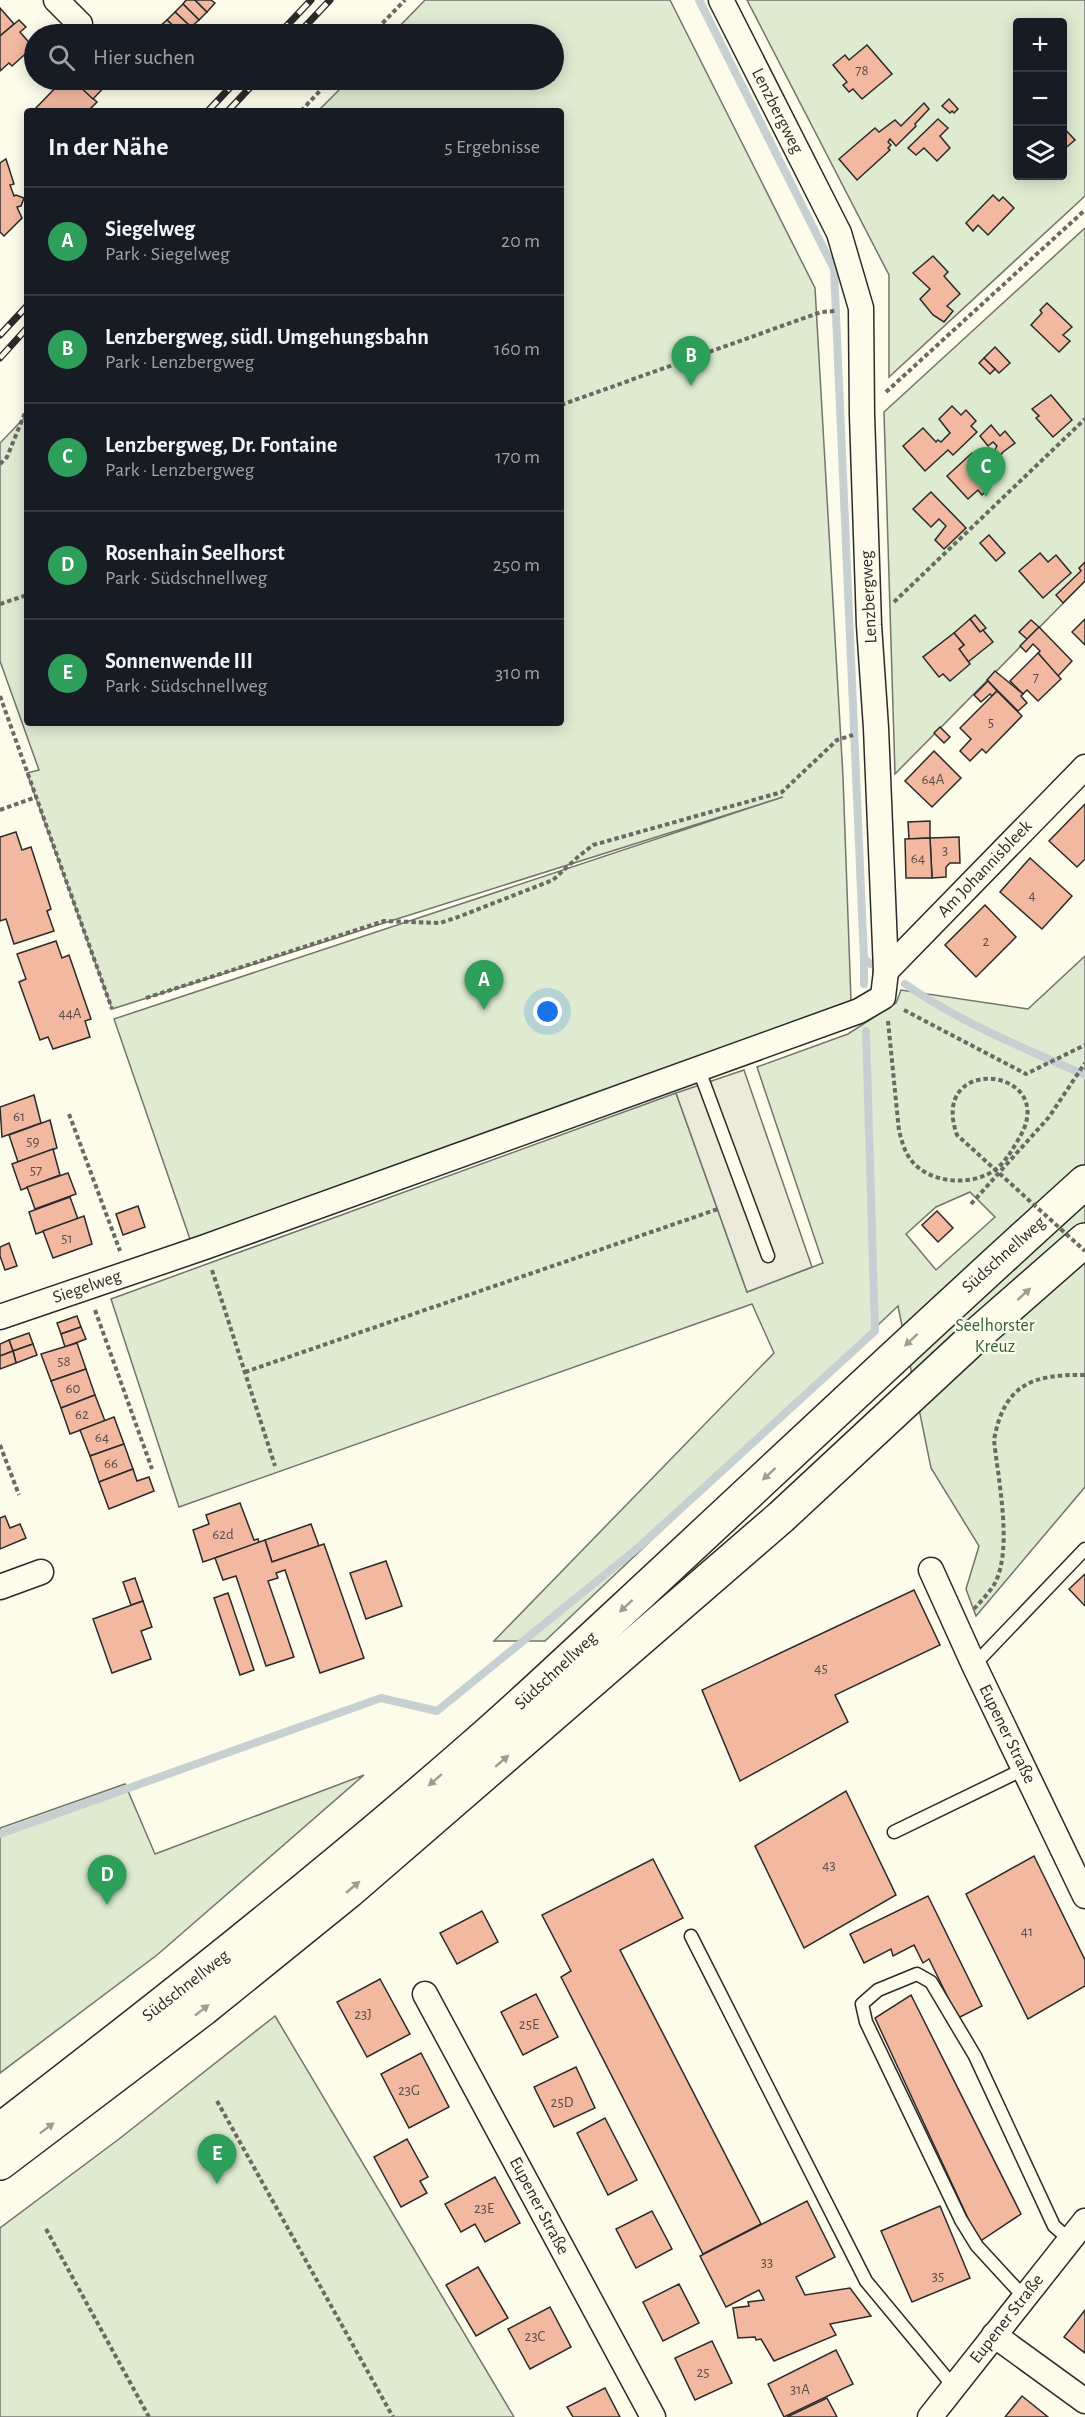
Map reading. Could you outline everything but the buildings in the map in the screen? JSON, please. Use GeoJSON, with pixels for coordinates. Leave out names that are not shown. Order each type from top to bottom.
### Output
{"type":"FeatureCollection","features":[{"type":"Feature","properties":{"kind":"highway","name":"Südschnellweg"},"geometry":{"type":"LineString","coordinates":[[0,2130],[188,1986],[476,1745],[756,1487],[954,1300],[1085,1182]]}},
{"type":"Feature","properties":{"kind":"highway","name":"Südschnellweg"},"geometry":{"type":"LineString","coordinates":[[0,2163],[203,2009],[349,1891],[772,1525],[980,1332],[1085,1240]]}},
{"type":"Feature","properties":{"kind":"street"},"geometry":{"type":"LineString","coordinates":[[56,0],[80,24]]}},
{"type":"Feature","properties":{"kind":"street","name":"Lenzbergweg"},"geometry":{"type":"LineString","coordinates":[[720,0],[839,233],[861,308],[869,625],[876,728],[886,971],[883,998]]}},
{"type":"Feature","properties":{"kind":"street","name":"Am Johannisbleek"},"geometry":{"type":"LineString","coordinates":[[886,971],[1085,767]]}},
{"type":"Feature","properties":{"kind":"street","name":"Siegelweg"},"geometry":{"type":"LineString","coordinates":[[0,1317],[205,1247],[699,1070],[859,1011],[883,998]]}},
{"type":"Feature","properties":{"kind":"street","name":"Eupener Straße"},"geometry":{"type":"LineString","coordinates":[[931,1570],[1085,1896]]}},
{"type":"Feature","properties":{"kind":"street"},"geometry":{"type":"LineString","coordinates":[[0,1587],[41,1572]]}},
{"type":"Feature","properties":{"kind":"street","name":"Eupener Straße"},"geometry":{"type":"LineString","coordinates":[[425,1994],[653,2417]]}},
{"type":"Feature","properties":{"kind":"street","name":"Eupener Straße"},"geometry":{"type":"LineString","coordinates":[[930,2417],[1085,2221]]}},
{"type":"Feature","properties":{"kind":"street"},"geometry":{"type":"LineString","coordinates":[[994,2335],[1085,2402]]}},
{"type":"Feature","properties":{"kind":"lane"},"geometry":{"type":"LineString","coordinates":[[699,1070],[768,1256]]}},
{"type":"Feature","properties":{"kind":"lane"},"geometry":{"type":"LineString","coordinates":[[974,1665],[1085,1549]]}},
{"type":"Feature","properties":{"kind":"lane"},"geometry":{"type":"LineString","coordinates":[[894,1832],[1024,1769]]}},
{"type":"Feature","properties":{"kind":"lane"},"geometry":{"type":"LineString","coordinates":[[691,1936],[867,2281],[954,2387]]}},
{"type":"Feature","properties":{"kind":"lane"},"geometry":{"type":"LineString","coordinates":[[1024,2297],[977,2246],[962,2220],[866,2022],[862,2004],[878,1990],[918,1974],[931,1982],[975,2056],[1053,2226],[1069,2239]]}},
{"type":"Feature","properties":{"kind":"path"},"geometry":{"type":"LineString","coordinates":[[382,24],[405,0]]}},
{"type":"Feature","properties":{"kind":"path"},"geometry":{"type":"LineString","coordinates":[[304,108],[321,90]]}},
{"type":"Feature","properties":{"kind":"path"},"geometry":{"type":"LineString","coordinates":[[862,415],[1085,210]]}},
{"type":"Feature","properties":{"kind":"path"},"geometry":{"type":"LineString","coordinates":[[564,404],[821,312]]}},
{"type":"Feature","properties":{"kind":"path"},"geometry":{"type":"LineString","coordinates":[[0,464],[7,457],[24,415]]}},
{"type":"Feature","properties":{"kind":"path"},"geometry":{"type":"LineString","coordinates":[[869,625],[1085,419]]}},
{"type":"Feature","properties":{"kind":"path"},"geometry":{"type":"LineString","coordinates":[[0,604],[24,596]]}},
{"type":"Feature","properties":{"kind":"path"},"geometry":{"type":"LineString","coordinates":[[0,696],[112,1009]]}},
{"type":"Feature","properties":{"kind":"path"},"geometry":{"type":"LineString","coordinates":[[146,998],[384,921],[440,922],[458,917],[553,880],[593,845],[782,792],[837,740]]}},
{"type":"Feature","properties":{"kind":"path"},"geometry":{"type":"LineString","coordinates":[[0,810],[36,797]]}},
{"type":"Feature","properties":{"kind":"path"},"geometry":{"type":"LineString","coordinates":[[883,998],[1026,1074],[1085,1045]]}},
{"type":"Feature","properties":{"kind":"path"},"geometry":{"type":"LineString","coordinates":[[883,998],[888,1024],[899,1131],[903,1148],[912,1162],[927,1173],[942,1179],[959,1181],[979,1178],[996,1169],[1009,1155],[1026,1125],[1027,1109],[1022,1095],[1012,1084],[1001,1079],[972,1080],[955,1098],[952,1123],[957,1134],[1085,1251]]}},
{"type":"Feature","properties":{"kind":"path"},"geometry":{"type":"LineString","coordinates":[[971,1204],[1049,1117],[1085,1063]]}},
{"type":"Feature","properties":{"kind":"path"},"geometry":{"type":"LineString","coordinates":[[69,1114],[128,1273]]}},
{"type":"Feature","properties":{"kind":"path"},"geometry":{"type":"LineString","coordinates":[[245,1372],[718,1209]]}},
{"type":"Feature","properties":{"kind":"path"},"geometry":{"type":"LineString","coordinates":[[205,1247],[275,1466]]}},
{"type":"Feature","properties":{"kind":"path"},"geometry":{"type":"LineString","coordinates":[[87,1287],[152,1468]]}},
{"type":"Feature","properties":{"kind":"path"},"geometry":{"type":"LineString","coordinates":[[958,1630],[994,1584],[1002,1563],[1004,1542],[994,1440],[997,1423],[1004,1406],[1018,1390],[1037,1379],[1058,1375],[1085,1375]]}},
{"type":"Feature","properties":{"kind":"path"},"geometry":{"type":"LineString","coordinates":[[0,1444],[19,1495]]}},
{"type":"Feature","properties":{"kind":"path"},"geometry":{"type":"LineString","coordinates":[[217,2101],[393,2417]]}},
{"type":"Feature","properties":{"kind":"path"},"geometry":{"type":"LineString","coordinates":[[46,2229],[149,2417]]}},
{"type":"Feature","properties":{"kind":"green space"},"geometry":{"type":"Polygon","coordinates":[[[425,0],[670,0],[815,288],[843,777],[851,1001],[192,1245],[114,1019],[783,797],[112,1009],[27,773],[39,770],[0,661],[0,443],[24,418],[24,726],[564,726],[564,108],[321,108],[339,90],[564,90],[564,24],[402,24],[425,0]]]}},
{"type":"Feature","properties":{"kind":"green space"},"geometry":{"type":"Polygon","coordinates":[[[747,0],[1085,0],[1085,196],[889,377],[889,275],[747,0]]]}},
{"type":"Feature","properties":{"kind":"green space"},"geometry":{"type":"Polygon","coordinates":[[[1085,228],[1085,581],[895,774],[884,412],[1085,228]]]}},
{"type":"Feature","properties":{"kind":"green space","name":"Seelhorster Kreuz"},"geometry":{"type":"Polygon","coordinates":[[[1085,956],[1085,1487],[976,1616],[966,1589],[979,1546],[931,1468],[898,1306],[545,1641],[494,1641],[774,1353],[752,1304],[179,1507],[111,1299],[676,1093],[747,1292],[823,1263],[757,1067],[848,1034],[896,1003],[901,990],[1028,1009],[1085,956]],[[970,1192],[936,1207],[906,1234],[936,1270],[995,1217],[970,1192]]]}},
{"type":"Feature","properties":{"kind":"green space"},"geometry":{"type":"Polygon","coordinates":[[[364,1775],[157,1955],[0,2073],[0,1828],[125,1784],[155,1854],[364,1775]]]}},
{"type":"Feature","properties":{"kind":"green space"},"geometry":{"type":"Polygon","coordinates":[[[275,2016],[514,2417],[0,2417],[0,2228],[119,2139],[275,2016]]]}},
{"type":"Feature","properties":{"kind":"shaded area"},"geometry":{"type":"Polygon","coordinates":[[[744,1070],[812,1267],[747,1292],[676,1093],[744,1070]]]}},
{"type":"Feature","properties":{"kind":"waterway"},"geometry":{"type":"LineString","coordinates":[[699,0],[834,269],[864,959],[871,964]]}},
{"type":"Feature","properties":{"kind":"waterway"},"geometry":{"type":"LineString","coordinates":[[864,959],[864,984]]}},
{"type":"Feature","properties":{"kind":"waterway"},"geometry":{"type":"LineString","coordinates":[[905,984],[970,1022],[1085,1075]]}},
{"type":"Feature","properties":{"kind":"waterway"},"geometry":{"type":"LineString","coordinates":[[0,1834],[381,1698],[437,1711],[640,1546],[875,1331],[866,1031]]}},
{"type":"Feature","properties":{"kind":"railway"},"geometry":{"type":"LineString","coordinates":[[288,24],[311,0]]}},
{"type":"Feature","properties":{"kind":"railway"},"geometry":{"type":"LineString","coordinates":[[307,24],[330,0]]}},
{"type":"Feature","properties":{"kind":"railway"},"geometry":{"type":"LineString","coordinates":[[211,108],[228,90]]}},
{"type":"Feature","properties":{"kind":"railway"},"geometry":{"type":"LineString","coordinates":[[231,108],[248,90]]}},
{"type":"Feature","properties":{"kind":"railway"},"geometry":{"type":"LineString","coordinates":[[0,335],[24,309]]}},
{"type":"Feature","properties":{"kind":"railway"},"geometry":{"type":"LineString","coordinates":[[0,358],[24,331]]}},
{"type":"Feature","properties":{"kind":"place","name":"Lenzbergweg, südl. Umgehungsbahn"},"geometry":{"type":"Point","coordinates":[691,386]}},
{"type":"Feature","properties":{"kind":"place","name":"Lenzbergweg, Dr. Fontaine"},"geometry":{"type":"Point","coordinates":[986,497]}},
{"type":"Feature","properties":{"kind":"place","name":"Siegelweg"},"geometry":{"type":"Point","coordinates":[484,1010]}},
{"type":"Feature","properties":{"kind":"place","name":"Rosenhain Seelhorst"},"geometry":{"type":"Point","coordinates":[107,1905]}},
{"type":"Feature","properties":{"kind":"place","name":"Sonnenwende III"},"geometry":{"type":"Point","coordinates":[217,2184]}}]}
